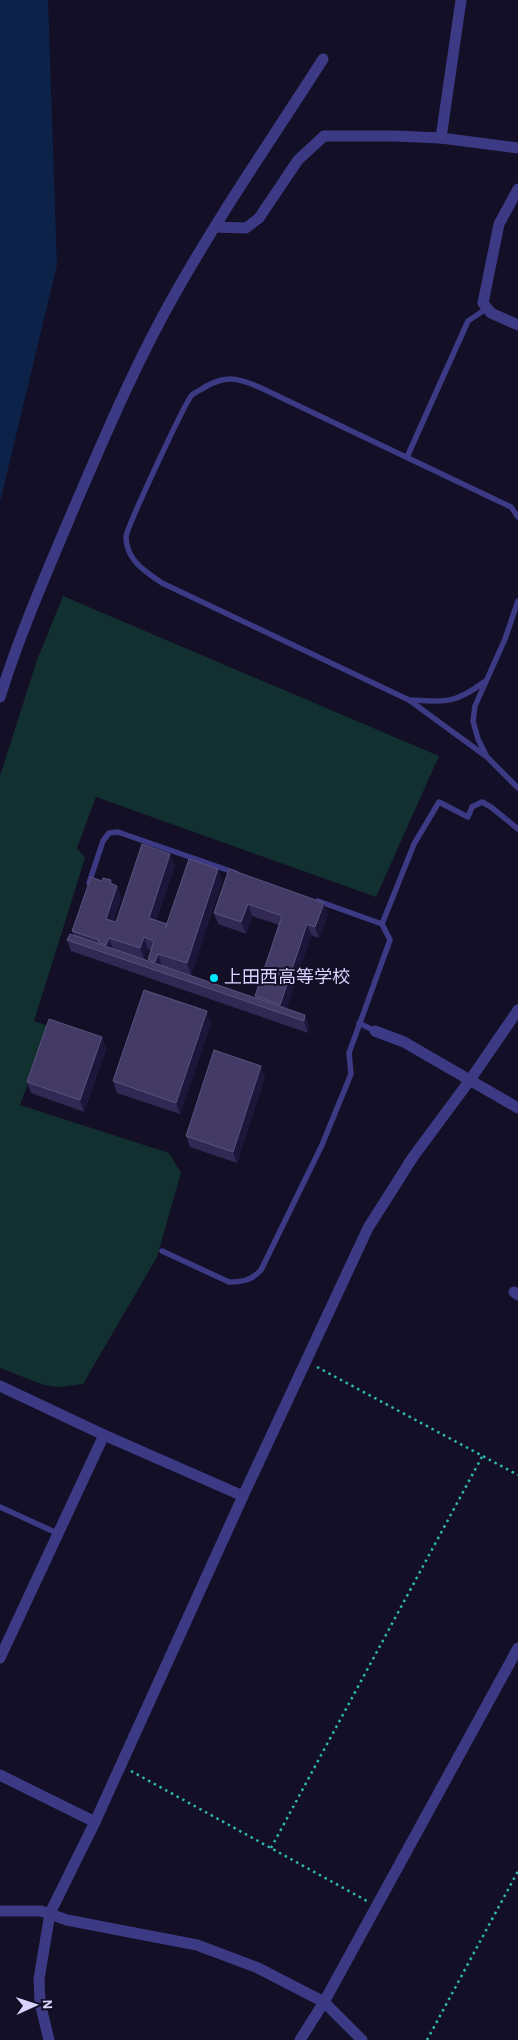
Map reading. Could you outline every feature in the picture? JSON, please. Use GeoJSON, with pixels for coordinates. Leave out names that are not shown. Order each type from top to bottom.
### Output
{"type":"FeatureCollection","features":[{"type":"Feature","properties":{"kind":"street"},"geometry":{"type":"LineString","coordinates":[[441,138],[461,0]]}},
{"type":"Feature","properties":{"kind":"street"},"geometry":{"type":"LineString","coordinates":[[0,697],[42,583],[140,359],[176,291],[215,227],[323,59]]}},
{"type":"Feature","properties":{"kind":"street"},"geometry":{"type":"LineString","coordinates":[[215,227],[246,228],[259,218],[298,160],[324,136],[441,138],[518,148]]}},
{"type":"Feature","properties":{"kind":"street"},"geometry":{"type":"LineString","coordinates":[[518,189],[498,224],[483,303],[491,313],[518,325]]}},
{"type":"Feature","properties":{"kind":"street"},"geometry":{"type":"LineString","coordinates":[[50,2040],[40,2003],[40,1979],[44,1938],[50,1913],[121,1765],[242,1496],[307,1362],[368,1228],[413,1157],[470,1080],[518,1010]]}},
{"type":"Feature","properties":{"kind":"street"},"geometry":{"type":"LineString","coordinates":[[376,1031],[404,1042],[518,1108]]}},
{"type":"Feature","properties":{"kind":"street"},"geometry":{"type":"LineString","coordinates":[[0,1386],[104,1435],[242,1496]]}},
{"type":"Feature","properties":{"kind":"street"},"geometry":{"type":"LineString","coordinates":[[0,1658],[104,1435]]}},
{"type":"Feature","properties":{"kind":"street"},"geometry":{"type":"LineString","coordinates":[[300,2040],[324,2002],[518,1648]]}},
{"type":"Feature","properties":{"kind":"street"},"geometry":{"type":"LineString","coordinates":[[0,1775],[94,1822]]}},
{"type":"Feature","properties":{"kind":"street"},"geometry":{"type":"LineString","coordinates":[[0,1912],[41,1911],[67,1920],[197,1945],[258,1968],[324,2002],[362,2040]]}},
{"type":"Feature","properties":{"kind":"lane"},"geometry":{"type":"LineString","coordinates":[[407,457],[468,321],[486,309]]}},
{"type":"Feature","properties":{"kind":"lane"},"geometry":{"type":"LineString","coordinates":[[518,517],[511,507],[259,387],[242,380],[226,379],[212,383],[191,396],[134,513],[126,536],[129,553],[140,568],[162,583],[409,700],[487,757],[518,788]]}},
{"type":"Feature","properties":{"kind":"lane"},"geometry":{"type":"LineString","coordinates":[[487,757],[478,739],[473,721],[475,706],[505,639],[518,601]]}},
{"type":"Feature","properties":{"kind":"lane"},"geometry":{"type":"LineString","coordinates":[[409,700],[444,702],[457,699],[467,695],[485,681]]}},
{"type":"Feature","properties":{"kind":"lane"},"geometry":{"type":"LineString","coordinates":[[382,924],[414,844],[439,802],[468,818],[472,807],[482,802],[496,810],[518,829]]}},
{"type":"Feature","properties":{"kind":"lane"},"geometry":{"type":"LineString","coordinates":[[88,888],[104,841],[109,833],[118,832],[245,876]]}},
{"type":"Feature","properties":{"kind":"lane"},"geometry":{"type":"LineString","coordinates":[[162,1250],[229,1282],[253,1279],[261,1270],[322,1146],[352,1074],[349,1053],[390,940],[382,924],[309,898]]}},
{"type":"Feature","properties":{"kind":"lane"},"geometry":{"type":"LineString","coordinates":[[359,1023],[376,1031]]}},
{"type":"Feature","properties":{"kind":"lane"},"geometry":{"type":"LineString","coordinates":[[0,1507],[59,1534]]}},
{"type":"Feature","properties":{"kind":"path"},"geometry":{"type":"LineString","coordinates":[[307,1362],[518,1475]]}},
{"type":"Feature","properties":{"kind":"path"},"geometry":{"type":"LineString","coordinates":[[271,1848],[483,1455]]}},
{"type":"Feature","properties":{"kind":"path"},"geometry":{"type":"LineString","coordinates":[[121,1765],[377,1906]]}},
{"type":"Feature","properties":{"kind":"path"},"geometry":{"type":"LineString","coordinates":[[427,2040],[518,1871]]}},
{"type":"Feature","properties":{"kind":"green space"},"geometry":{"type":"Polygon","coordinates":[[[63,596],[439,756],[376,897],[96,797],[77,848],[85,858],[34,1021],[49,1026],[20,1105],[169,1153],[181,1173],[157,1257],[83,1384],[58,1387],[44,1385],[0,1368],[0,776],[37,660],[63,596]]]}},
{"type":"Feature","properties":{"kind":"water"},"geometry":{"type":"Polygon","coordinates":[[[0,0],[48,0],[57,265],[0,502],[0,0]]]}},
{"type":"Feature","properties":{"kind":"building"},"geometry":{"type":"Polygon","coordinates":[[[142,844],[170,854],[149,918],[167,924],[189,859],[218,869],[187,963],[158,954],[155,962],[148,959],[154,941],[144,937],[140,948],[109,938],[106,945],[98,942],[99,940],[72,931],[91,877],[102,881],[103,878],[111,880],[110,883],[117,886],[106,919],[116,922],[142,844]]]}},
{"type":"Feature","properties":{"kind":"building"},"geometry":{"type":"Polygon","coordinates":[[[229,869],[324,903],[315,927],[307,924],[280,1005],[255,996],[282,916],[248,904],[241,922],[214,913],[229,869]]]}},
{"type":"Feature","properties":{"kind":"building"},"geometry":{"type":"Polygon","coordinates":[[[70,934],[305,1015],[304,1021],[67,940],[70,934]]]}},
{"type":"Feature","properties":{"kind":"building"},"geometry":{"type":"Polygon","coordinates":[[[144,990],[207,1011],[176,1103],[113,1081],[144,990]]]}},
{"type":"Feature","properties":{"kind":"building"},"geometry":{"type":"Polygon","coordinates":[[[49,1019],[102,1037],[80,1100],[27,1082],[49,1019]]]}},
{"type":"Feature","properties":{"kind":"building"},"geometry":{"type":"Polygon","coordinates":[[[214,1050],[261,1066],[233,1152],[186,1136],[214,1050]]]}},
{"type":"Feature","properties":{"kind":"place","name":"上田西高等学校"},"geometry":{"type":"Point","coordinates":[214,978]}}]}
